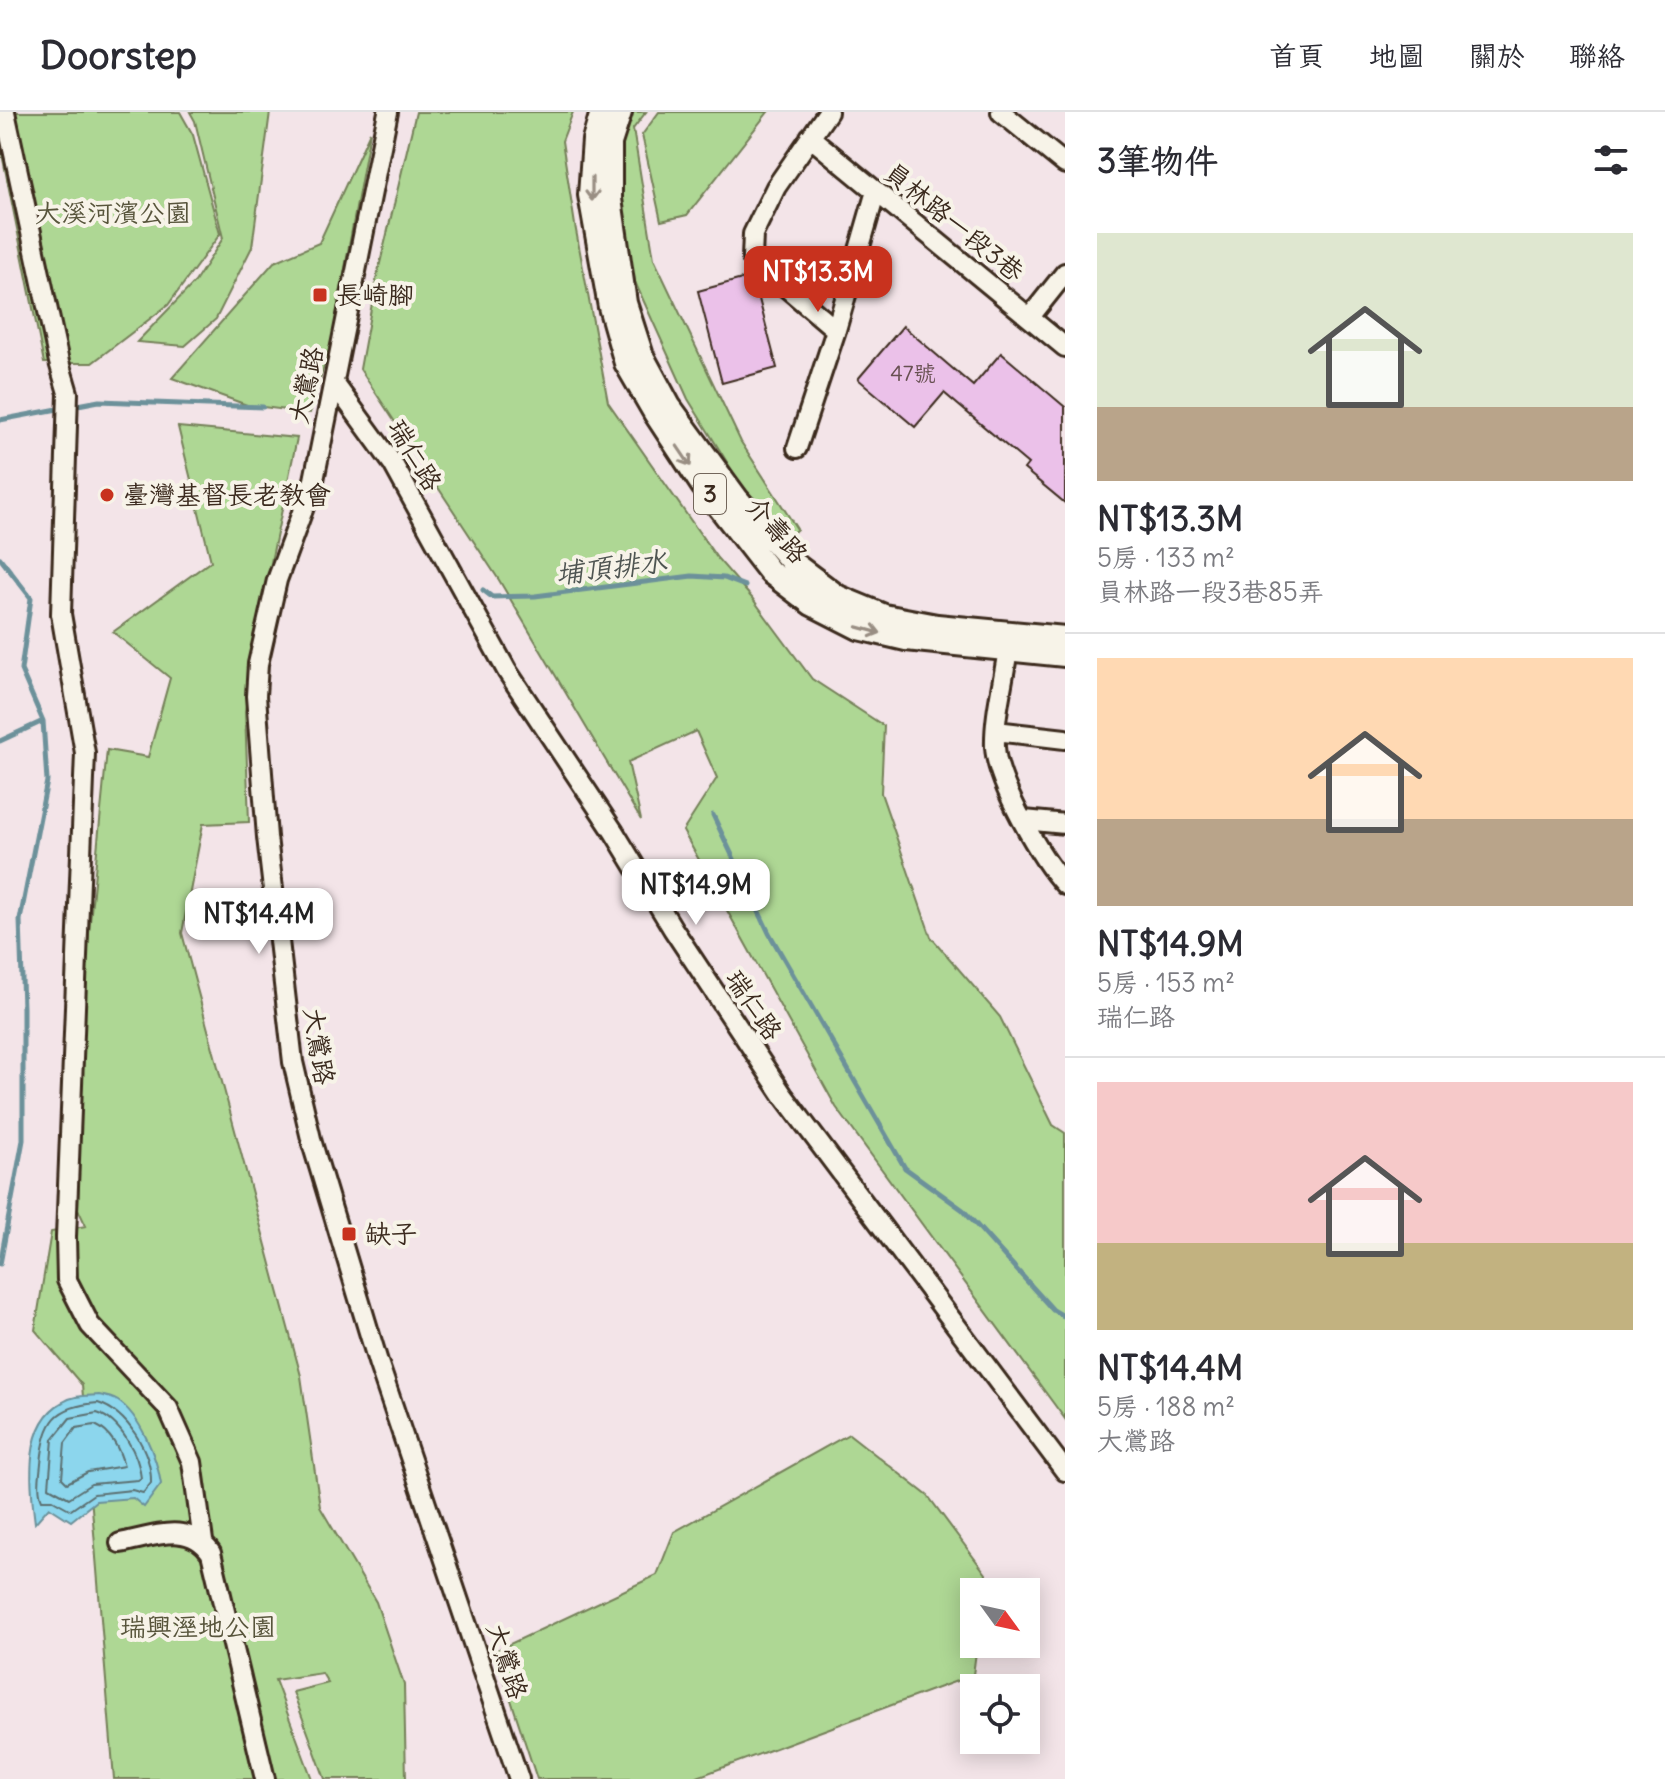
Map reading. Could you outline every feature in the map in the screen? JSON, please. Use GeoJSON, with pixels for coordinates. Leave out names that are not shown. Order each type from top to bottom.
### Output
{"type":"FeatureCollection","features":[{"type":"Feature","properties":{"kind":"main road","name":"介壽路"},"geometry":{"type":"LineString","coordinates":[[602,112],[594,140],[590,195],[610,307],[626,363],[703,486],[770,572],[812,604],[859,628],[906,639],[1065,655]]}},
{"type":"Feature","properties":{"kind":"main road","name":"介壽路"},"geometry":{"type":"LineString","coordinates":[[620,112],[610,143],[610,199],[625,303],[642,356],[669,406],[737,499],[794,564],[838,597],[884,616],[937,626],[1065,638]]}},
{"type":"Feature","properties":{"kind":"street"},"geometry":{"type":"LineString","coordinates":[[5,112],[68,393],[61,614],[85,753],[67,1207],[67,1280],[90,1325],[168,1408],[192,1462],[203,1541],[211,1553],[265,1779]]}},
{"type":"Feature","properties":{"kind":"street","name":"大鶯路"},"geometry":{"type":"LineString","coordinates":[[388,112],[314,480],[277,580],[258,664],[256,696],[267,837],[293,1062],[312,1143],[343,1252],[519,1779]]}},
{"type":"Feature","properties":{"kind":"street"},"geometry":{"type":"LineString","coordinates":[[828,112],[776,187],[753,234],[752,258],[836,330]]}},
{"type":"Feature","properties":{"kind":"street"},"geometry":{"type":"LineString","coordinates":[[1001,112],[1065,164]]}},
{"type":"Feature","properties":{"kind":"street","name":"員林路一段3巷"},"geometry":{"type":"LineString","coordinates":[[810,137],[1065,347]]}},
{"type":"Feature","properties":{"kind":"street"},"geometry":{"type":"LineString","coordinates":[[797,448],[836,330],[876,191]]}},
{"type":"Feature","properties":{"kind":"street"},"geometry":{"type":"LineString","coordinates":[[1030,317],[1065,273]]}},
{"type":"Feature","properties":{"kind":"street","name":"瑞仁路"},"geometry":{"type":"LineString","coordinates":[[334,383],[393,464],[507,671],[783,1095],[1065,1471]]}},
{"type":"Feature","properties":{"kind":"street"},"geometry":{"type":"LineString","coordinates":[[1008,648],[995,751],[1006,784],[1036,846],[1065,885]]}},
{"type":"Feature","properties":{"kind":"street"},"geometry":{"type":"LineString","coordinates":[[996,731],[1065,739]]}},
{"type":"Feature","properties":{"kind":"street"},"geometry":{"type":"LineString","coordinates":[[1024,820],[1065,824]]}},
{"type":"Feature","properties":{"kind":"street"},"geometry":{"type":"LineString","coordinates":[[120,1543],[175,1533],[189,1533],[203,1541]]}},
{"type":"Feature","properties":{"kind":"green space","name":"大溪河濱公園"},"geometry":{"type":"Polygon","coordinates":[[[0,112],[180,112],[193,135],[220,234],[168,305],[92,363],[44,363],[0,144],[0,112]]]}},
{"type":"Feature","properties":{"kind":"green space"},"geometry":{"type":"Polygon","coordinates":[[[190,112],[270,112],[252,247],[216,319],[185,346],[137,342],[195,282],[223,238],[195,121],[190,112]]]}},
{"type":"Feature","properties":{"kind":"green space"},"geometry":{"type":"Polygon","coordinates":[[[416,112],[573,112],[562,141],[608,402],[717,558],[752,598],[812,679],[884,726],[881,793],[931,937],[1000,1017],[1053,1125],[1065,1133],[1065,1419],[836,1107],[683,831],[717,778],[696,731],[628,762],[641,820],[499,580],[360,369],[377,276],[416,112]]]}},
{"type":"Feature","properties":{"kind":"green space"},"geometry":{"type":"Polygon","coordinates":[[[625,112],[646,112],[633,129],[654,259],[741,442],[797,529],[785,540],[743,488],[688,399],[635,282],[613,154],[625,112]]]}},
{"type":"Feature","properties":{"kind":"green space"},"geometry":{"type":"Polygon","coordinates":[[[659,112],[768,112],[687,215],[661,221],[642,135],[659,112]]]}},
{"type":"Feature","properties":{"kind":"green space"},"geometry":{"type":"Polygon","coordinates":[[[370,132],[332,339],[310,413],[247,405],[172,378],[274,262],[319,243],[370,132]]]}},
{"type":"Feature","properties":{"kind":"green space","name":"瑞興溼地公園"},"geometry":{"type":"Polygon","coordinates":[[[178,427],[297,438],[245,711],[249,822],[203,824],[182,933],[301,1376],[320,1507],[376,1602],[404,1685],[406,1779],[325,1779],[293,1692],[328,1683],[322,1673],[275,1680],[312,1779],[114,1779],[82,1385],[35,1330],[51,1232],[86,1226],[78,1209],[84,983],[107,750],[148,757],[170,678],[113,632],[211,561],[178,427]]]}},
{"type":"Feature","properties":{"kind":"green space"},"geometry":{"type":"Polygon","coordinates":[[[849,1434],[928,1496],[986,1574],[986,1578],[960,1578],[960,1658],[975,1658],[973,1674],[960,1674],[960,1680],[692,1779],[537,1779],[495,1651],[657,1575],[674,1532],[849,1434]]]}},
{"type":"Feature","properties":{"kind":"water"},"geometry":{"type":"Polygon","coordinates":[[[99,1395],[118,1401],[133,1416],[156,1462],[161,1484],[144,1507],[133,1498],[96,1501],[71,1521],[49,1507],[35,1523],[32,1456],[41,1424],[50,1412],[67,1400],[99,1395]]]}},
{"type":"Feature","properties":{"kind":"building"},"geometry":{"type":"Polygon","coordinates":[[[753,276],[777,368],[722,383],[698,291],[753,276]]]}},
{"type":"Feature","properties":{"kind":"building"},"geometry":{"type":"Polygon","coordinates":[[[903,326],[973,386],[1001,353],[1065,407],[1065,503],[1024,469],[1028,464],[944,393],[915,427],[858,379],[903,326]]]}},
{"type":"Feature","properties":{"kind":"waterway","name":"埔頂排水"},"geometry":{"type":"LineString","coordinates":[[73,406],[99,401],[263,407]]}},
{"type":"Feature","properties":{"kind":"waterway","name":"埔頂排水"},"geometry":{"type":"LineString","coordinates":[[0,420],[63,408]]}},
{"type":"Feature","properties":{"kind":"waterway"},"geometry":{"type":"LineString","coordinates":[[0,558],[31,598],[21,670],[43,721],[47,781],[20,920],[23,1140],[0,1264]]}},
{"type":"Feature","properties":{"kind":"waterway","name":"埔頂排水"},"geometry":{"type":"LineString","coordinates":[[483,590],[492,597],[535,596],[692,576],[724,578],[745,586]]}},
{"type":"Feature","properties":{"kind":"waterway"},"geometry":{"type":"LineString","coordinates":[[0,741],[43,721]]}},
{"type":"Feature","properties":{"kind":"waterway"},"geometry":{"type":"LineString","coordinates":[[713,815],[769,933],[905,1168],[963,1210],[1053,1310],[1065,1317]]}},
{"type":"Feature","properties":{"kind":"place","name":"長崎腳"},"geometry":{"type":"Point","coordinates":[320,295]}},
{"type":"Feature","properties":{"kind":"place","name":"臺灣基督長老教會"},"geometry":{"type":"Point","coordinates":[107,495]}},
{"type":"Feature","properties":{"kind":"place","name":"缺子"},"geometry":{"type":"Point","coordinates":[349,1234]}}]}
